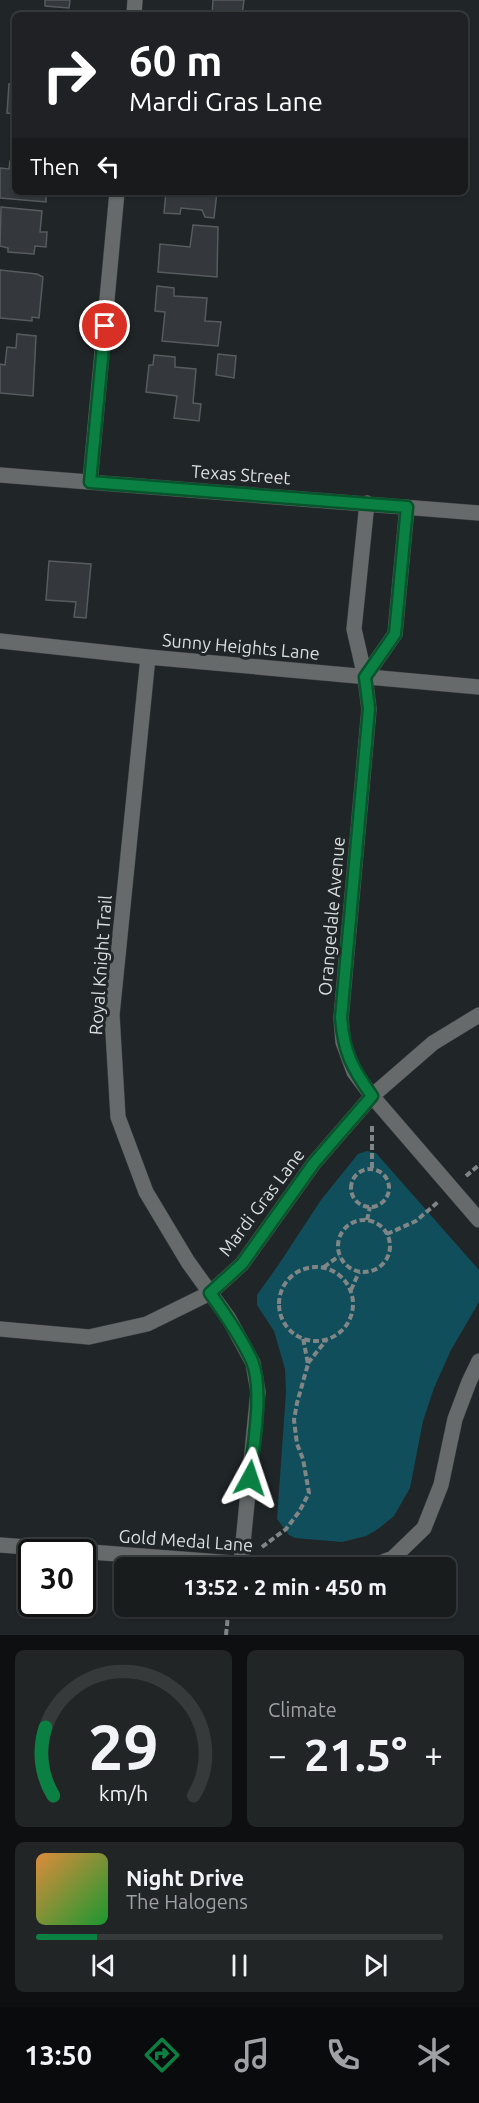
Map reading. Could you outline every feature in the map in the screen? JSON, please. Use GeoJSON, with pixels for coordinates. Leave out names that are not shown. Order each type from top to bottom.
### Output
{"type":"FeatureCollection","features":[{"type":"Feature","properties":{"kind":"street"},"geometry":{"type":"LineString","coordinates":[[90,482],[117,195]]}},
{"type":"Feature","properties":{"kind":"street","name":"Texas Street"},"geometry":{"type":"LineString","coordinates":[[0,475],[479,513]]}},
{"type":"Feature","properties":{"kind":"street","name":"Orangedale Avenue"},"geometry":{"type":"LineString","coordinates":[[367,503],[354,629],[365,677],[369,709],[341,1018],[343,1042],[354,1072],[372,1096],[479,1220]]}},
{"type":"Feature","properties":{"kind":"street"},"geometry":{"type":"LineString","coordinates":[[365,677],[395,634],[407,507]]}},
{"type":"Feature","properties":{"kind":"street","name":"Sunny Heights Lane"},"geometry":{"type":"LineString","coordinates":[[0,641],[479,687]]}},
{"type":"Feature","properties":{"kind":"street","name":"Royal Knight Trail"},"geometry":{"type":"LineString","coordinates":[[148,657],[112,1015],[118,1117],[146,1192],[188,1262],[229,1319],[253,1363],[258,1392],[242,1557]]}},
{"type":"Feature","properties":{"kind":"street","name":"Mardi Gras Lane"},"geometry":{"type":"LineString","coordinates":[[0,1329],[89,1337],[147,1324],[210,1293],[242,1264],[314,1163],[372,1096],[433,1043],[479,1015]]}},
{"type":"Feature","properties":{"kind":"street"},"geometry":{"type":"LineString","coordinates":[[394,1557],[424,1528],[441,1485],[455,1419],[479,1361]]}},
{"type":"Feature","properties":{"kind":"street","name":"Gold Medal Lane"},"geometry":{"type":"LineString","coordinates":[[0,1545],[161,1557]]}},
{"type":"Feature","properties":{"kind":"path"},"geometry":{"type":"LineString","coordinates":[[372,1096],[372,1168]]}},
{"type":"Feature","properties":{"kind":"path"},"geometry":{"type":"LineString","coordinates":[[365,1168],[372,1168],[383,1173],[389,1185],[386,1198],[382,1203],[370,1207],[358,1203],[350,1187],[355,1175],[365,1168]]}},
{"type":"Feature","properties":{"kind":"path"},"geometry":{"type":"LineString","coordinates":[[387,1234],[416,1221],[451,1188]]}},
{"type":"Feature","properties":{"kind":"path"},"geometry":{"type":"LineString","coordinates":[[367,1220],[370,1207]]}},
{"type":"Feature","properties":{"kind":"path"},"geometry":{"type":"LineString","coordinates":[[359,1220],[367,1220],[382,1227],[387,1234],[390,1250],[383,1265],[368,1273],[351,1269],[339,1256],[339,1238],[350,1224],[359,1220]]}},
{"type":"Feature","properties":{"kind":"path"},"geometry":{"type":"LineString","coordinates":[[324,1268],[339,1256]]}},
{"type":"Feature","properties":{"kind":"path"},"geometry":{"type":"LineString","coordinates":[[313,1267],[336,1272],[351,1290],[352,1314],[338,1334],[327,1339],[303,1338],[292,1332],[280,1311],[280,1299],[284,1287],[291,1277],[301,1270],[313,1267]]}},
{"type":"Feature","properties":{"kind":"path"},"geometry":{"type":"LineString","coordinates":[[351,1290],[359,1272]]}},
{"type":"Feature","properties":{"kind":"path"},"geometry":{"type":"LineString","coordinates":[[303,1338],[308,1364]]}},
{"type":"Feature","properties":{"kind":"path"},"geometry":{"type":"LineString","coordinates":[[249,1557],[286,1529],[299,1512],[309,1493],[305,1467],[297,1444],[294,1420],[308,1364],[327,1339]]}},
{"type":"Feature","properties":{"kind":"path"},"geometry":{"type":"LineString","coordinates":[[226,1635],[228,1617]]}},
{"type":"Feature","properties":{"kind":"shaded area"},"geometry":{"type":"Polygon","coordinates":[[[367,1151],[376,1153],[479,1270],[479,1302],[451,1350],[434,1388],[423,1421],[410,1488],[394,1516],[366,1536],[342,1542],[295,1538],[289,1535],[277,1519],[286,1392],[285,1369],[274,1331],[257,1305],[257,1295],[321,1200],[358,1154],[367,1151]]]}},
{"type":"Feature","properties":{"kind":"building"},"geometry":{"type":"Polygon","coordinates":[[[45,0],[70,0],[69,8],[45,6],[45,0]]]}},
{"type":"Feature","properties":{"kind":"building"},"geometry":{"type":"Polygon","coordinates":[[[213,0],[244,0],[242,12],[212,12],[213,0]]]}},
{"type":"Feature","properties":{"kind":"building"},"geometry":{"type":"Polygon","coordinates":[[[9,84],[12,84],[12,114],[7,113],[9,84]]]}},
{"type":"Feature","properties":{"kind":"building"},"geometry":{"type":"Polygon","coordinates":[[[10,161],[12,161],[12,195],[46,195],[46,202],[0,198],[0,168],[9,169],[10,161]]]}},
{"type":"Feature","properties":{"kind":"building"},"geometry":{"type":"Polygon","coordinates":[[[166,195],[217,195],[214,218],[205,217],[202,210],[181,208],[180,214],[164,213],[166,195]]]}},
{"type":"Feature","properties":{"kind":"building"},"geometry":{"type":"Polygon","coordinates":[[[1,207],[42,211],[40,232],[47,232],[46,247],[35,246],[34,254],[8,252],[8,248],[0,246],[1,207]]]}},
{"type":"Feature","properties":{"kind":"building"},"geometry":{"type":"Polygon","coordinates":[[[193,225],[218,227],[217,277],[158,272],[160,244],[190,247],[193,225]]]}},
{"type":"Feature","properties":{"kind":"building"},"geometry":{"type":"Polygon","coordinates":[[[0,270],[37,274],[43,277],[39,318],[32,317],[32,321],[0,318],[0,270]]]}},
{"type":"Feature","properties":{"kind":"building"},"geometry":{"type":"Polygon","coordinates":[[[157,286],[174,288],[174,296],[207,298],[205,321],[221,322],[218,346],[162,341],[165,312],[155,311],[157,286]]]}},
{"type":"Feature","properties":{"kind":"building"},"geometry":{"type":"Polygon","coordinates":[[[17,334],[36,336],[33,396],[0,393],[0,364],[5,365],[7,347],[16,348],[17,334]]]}},
{"type":"Feature","properties":{"kind":"building"},"geometry":{"type":"Polygon","coordinates":[[[218,354],[236,356],[234,378],[216,375],[218,354]]]}},
{"type":"Feature","properties":{"kind":"building"},"geometry":{"type":"Polygon","coordinates":[[[154,355],[175,357],[175,367],[196,369],[193,403],[201,404],[199,421],[174,418],[177,396],[146,392],[149,365],[153,365],[154,355]]]}},
{"type":"Feature","properties":{"kind":"building"},"geometry":{"type":"Polygon","coordinates":[[[49,561],[91,564],[86,618],[74,617],[76,602],[46,600],[49,561]]]}},
{"type":"Feature","properties":{"kind":"route"},"geometry":{"type":"LineString","coordinates":[[105,326],[90,482],[407,507],[395,634],[365,677],[369,709],[341,1018],[343,1042],[354,1072],[372,1096],[314,1163],[242,1264],[210,1293],[229,1319],[253,1363],[258,1392],[250,1478]]}}]}
